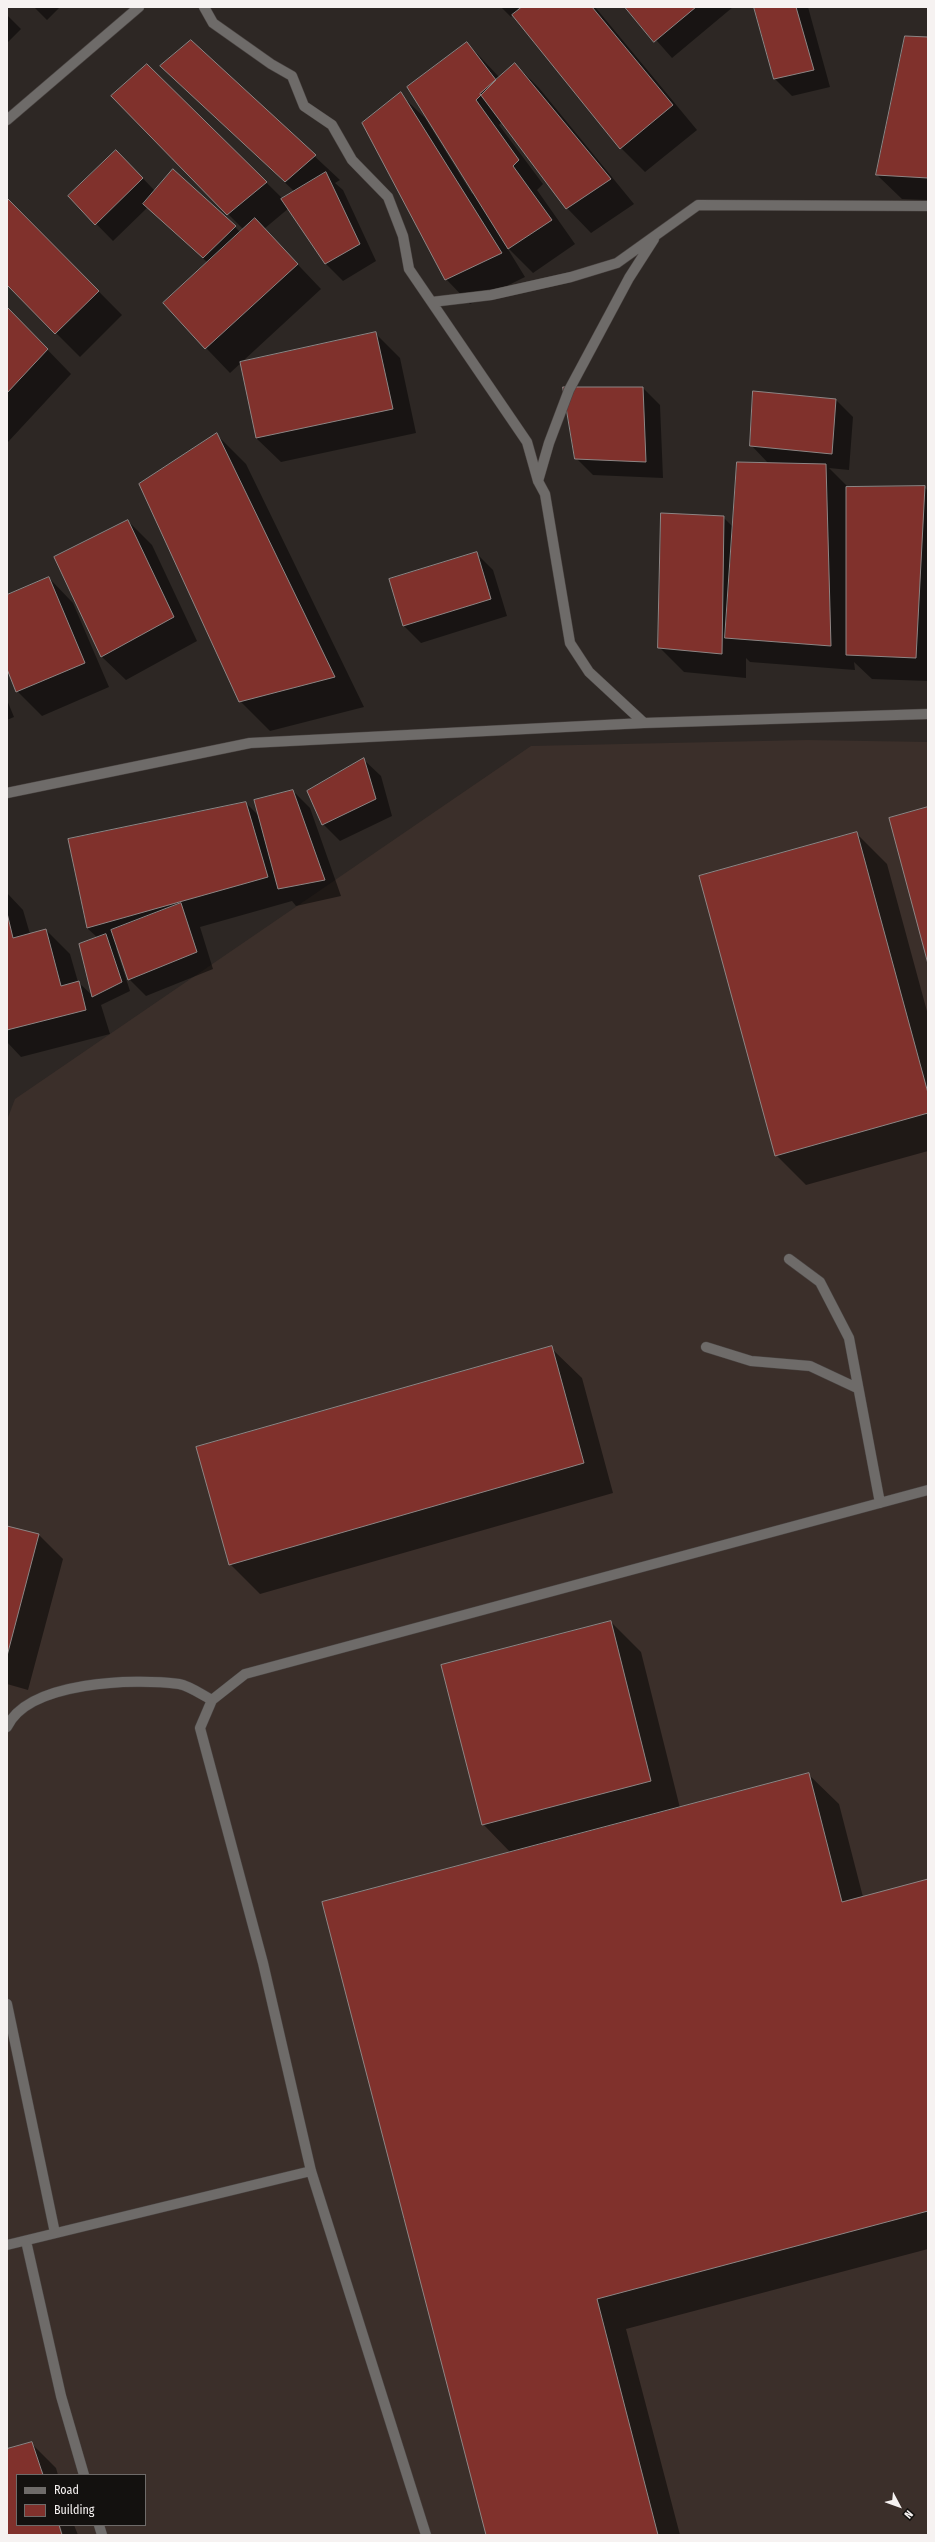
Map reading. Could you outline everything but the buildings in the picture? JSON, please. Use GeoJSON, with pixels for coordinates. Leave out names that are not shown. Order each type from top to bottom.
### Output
{"type":"FeatureCollection","features":[{"type":"Feature","properties":{"kind":"street"},"geometry":{"type":"LineString","coordinates":[[7,120],[139,7]]}},
{"type":"Feature","properties":{"kind":"street"},"geometry":{"type":"LineString","coordinates":[[204,7],[213,23],[271,64],[292,76],[304,106],[332,125],[352,160],[388,197],[403,236],[409,268],[527,442],[538,481],[545,494],[570,643],[589,672],[644,723]]}},
{"type":"Feature","properties":{"kind":"street"},"geometry":{"type":"LineString","coordinates":[[432,302],[491,294],[571,277],[617,263],[698,205],[928,206]]}},
{"type":"Feature","properties":{"kind":"street"},"geometry":{"type":"LineString","coordinates":[[538,481],[549,443],[569,390],[629,278],[657,234]]}},
{"type":"Feature","properties":{"kind":"street"},"geometry":{"type":"LineString","coordinates":[[7,793],[250,743],[644,723],[928,714]]}},
{"type":"Feature","properties":{"kind":"street"},"geometry":{"type":"LineString","coordinates":[[789,1260],[820,1282],[849,1338],[857,1388],[880,1503]]}},
{"type":"Feature","properties":{"kind":"street"},"geometry":{"type":"LineString","coordinates":[[706,1347],[751,1361],[810,1366],[857,1388]]}},
{"type":"Feature","properties":{"kind":"street"},"geometry":{"type":"LineString","coordinates":[[426,2535],[311,2171],[263,1963],[200,1728],[212,1700],[245,1674],[928,1490]]}},
{"type":"Feature","properties":{"kind":"street"},"geometry":{"type":"LineString","coordinates":[[7,1727],[12,1715],[35,1699],[89,1684],[142,1682],[181,1684],[212,1700]]}},
{"type":"Feature","properties":{"kind":"street"},"geometry":{"type":"LineString","coordinates":[[7,2004],[55,2233]]}},
{"type":"Feature","properties":{"kind":"street"},"geometry":{"type":"LineString","coordinates":[[7,2245],[311,2171]]}},
{"type":"Feature","properties":{"kind":"street"},"geometry":{"type":"LineString","coordinates":[[26,2241],[61,2396],[84,2474]]}},
{"type":"Feature","properties":{"kind":"shaded area"},"geometry":{"type":"Polygon","coordinates":[[[808,740],[928,742],[928,2535],[7,2535],[7,1120],[15,1099],[531,746],[808,740]]]}}]}
